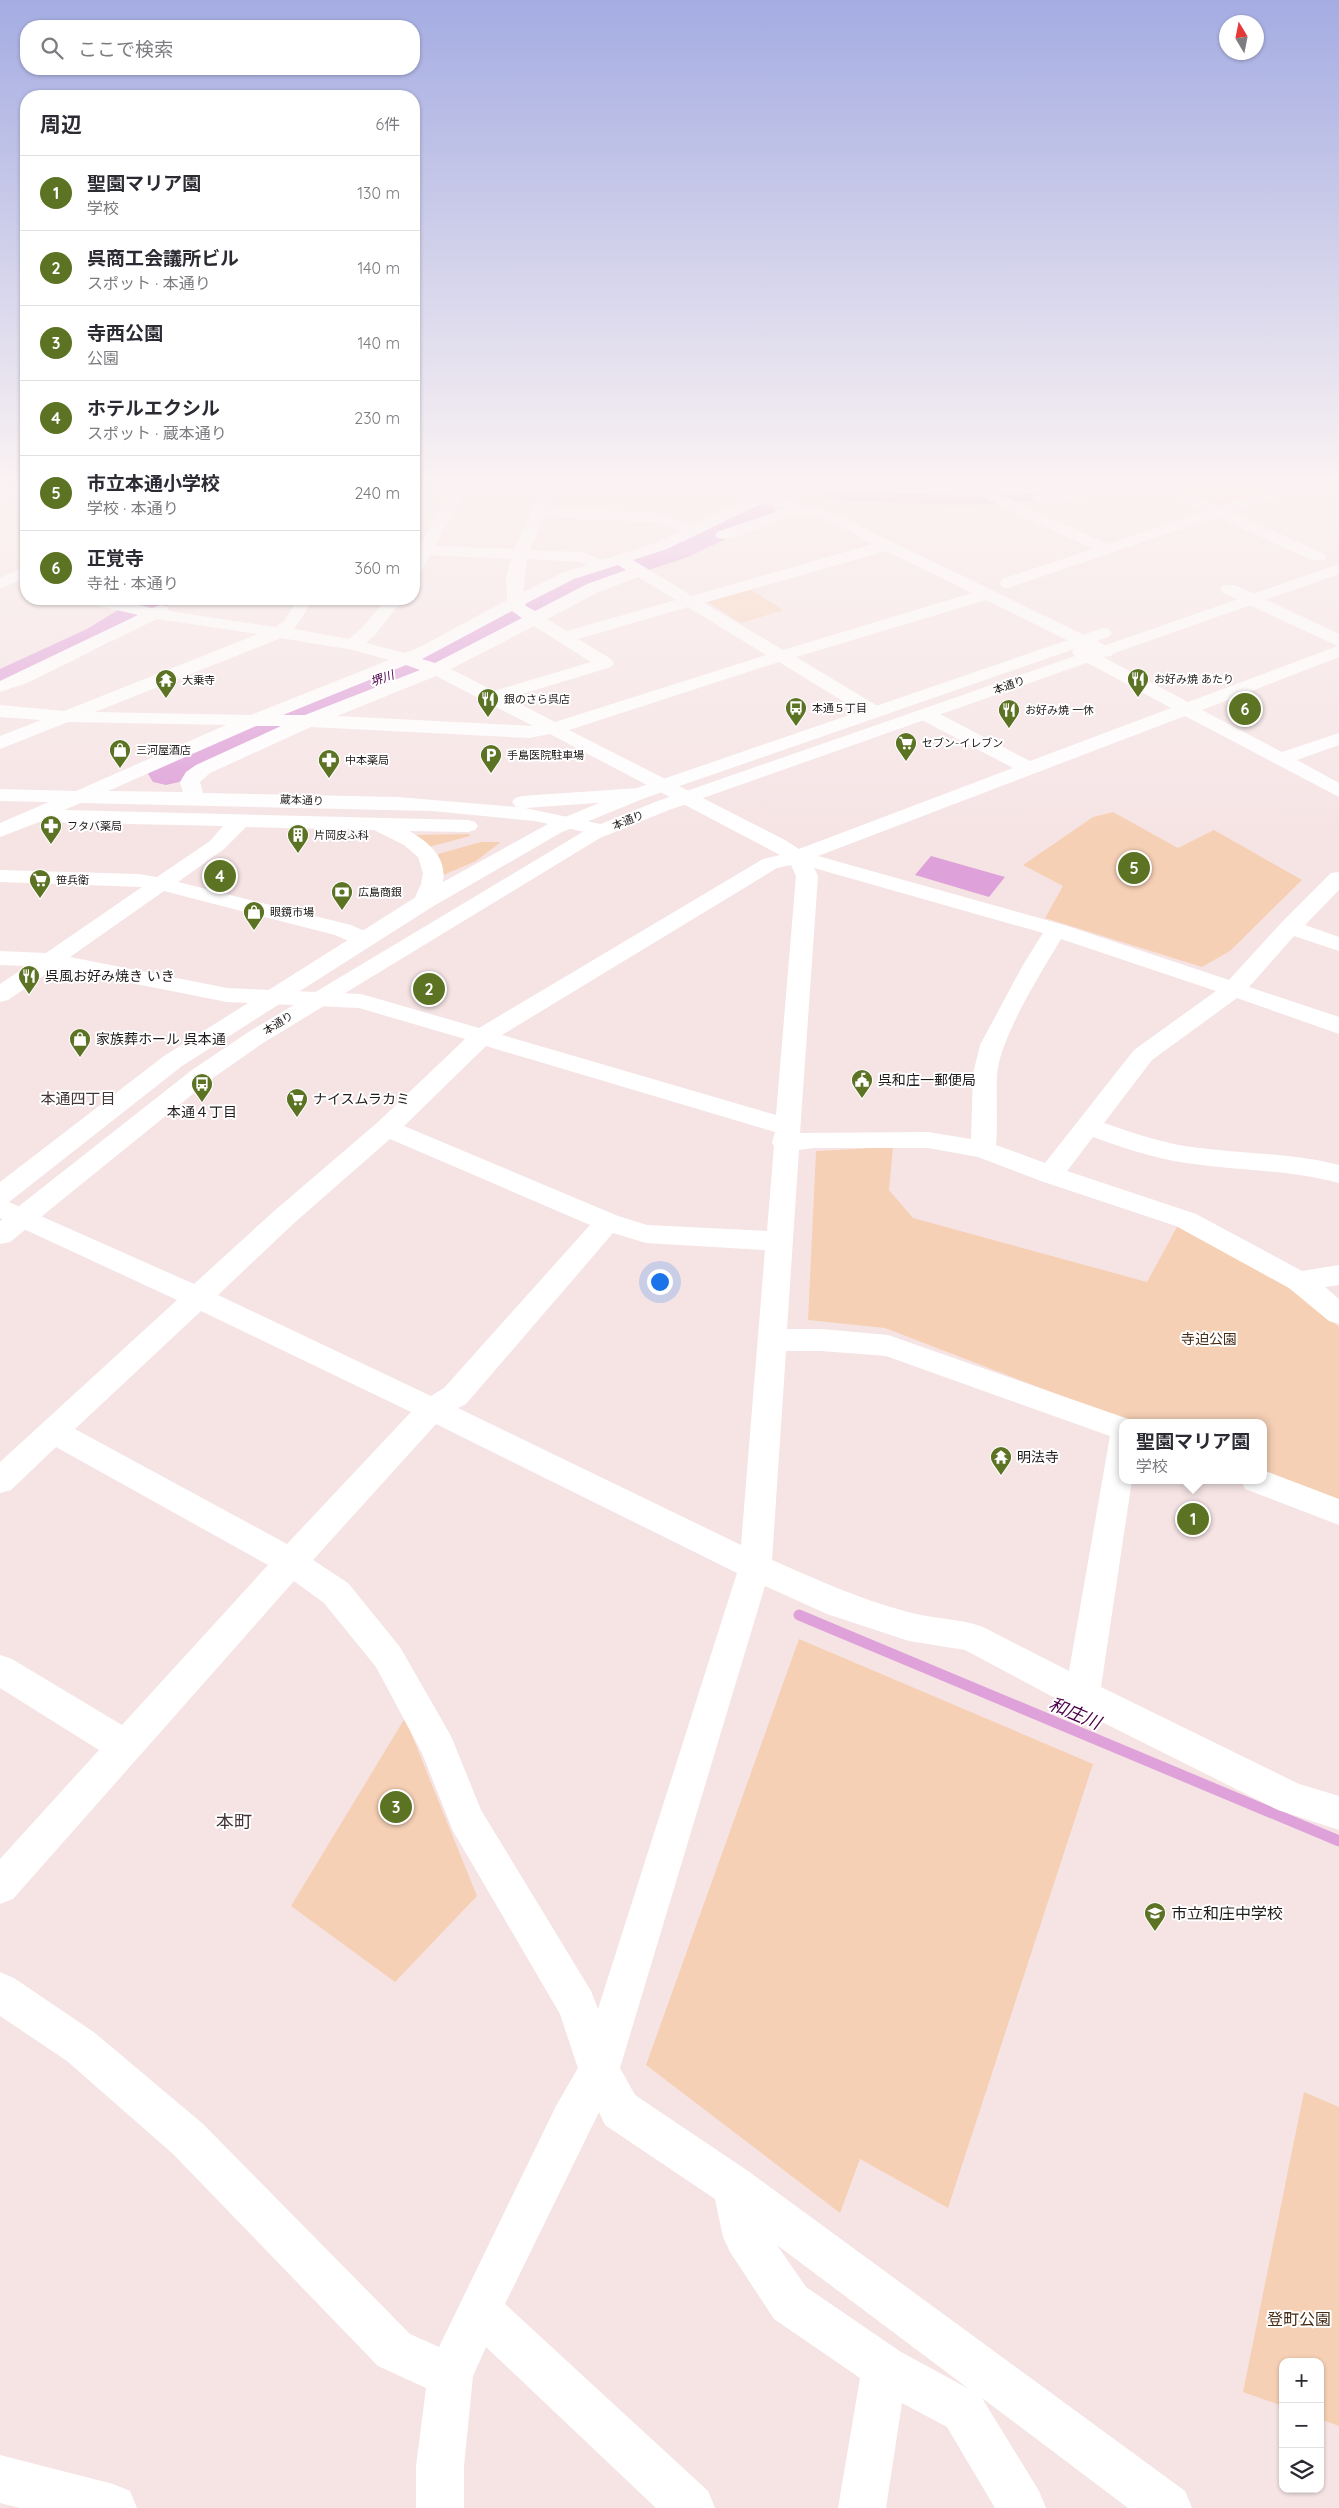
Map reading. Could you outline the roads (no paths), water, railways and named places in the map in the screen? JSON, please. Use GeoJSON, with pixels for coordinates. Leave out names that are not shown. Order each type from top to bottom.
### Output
{"type":"FeatureCollection","features":[{"type":"Feature","properties":{"kind":"main road"},"geometry":{"type":"LineString","coordinates":[[494,697],[605,663],[525,611],[519,601]]}},
{"type":"Feature","properties":{"kind":"main road"},"geometry":{"type":"LineString","coordinates":[[195,798],[190,782],[193,776],[422,664],[525,611],[533,601]]}},
{"type":"Feature","properties":{"kind":"main road"},"geometry":{"type":"LineString","coordinates":[[422,664],[424,652],[525,611],[555,601]]}},
{"type":"Feature","properties":{"kind":"main road"},"geometry":{"type":"LineString","coordinates":[[566,636],[690,601]]}},
{"type":"Feature","properties":{"kind":"main road"},"geometry":{"type":"LineString","coordinates":[[690,601],[874,712]]}},
{"type":"Feature","properties":{"kind":"main road"},"geometry":{"type":"LineString","coordinates":[[0,711],[70,717],[358,722],[529,732],[555,728],[781,656],[964,601]]}},
{"type":"Feature","properties":{"kind":"main road"},"geometry":{"type":"LineString","coordinates":[[1001,601],[1086,648],[1188,710],[1339,791]]}},
{"type":"Feature","properties":{"kind":"main road","name":"本通り"},"geometry":{"type":"LineString","coordinates":[[0,1196],[174,1061],[363,939],[424,902],[563,825],[663,792],[925,714],[1119,634],[1248,601]]}},
{"type":"Feature","properties":{"kind":"main road"},"geometry":{"type":"LineString","coordinates":[[1254,601],[1339,641]]}},
{"type":"Feature","properties":{"kind":"main road"},"geometry":{"type":"LineString","coordinates":[[120,605],[133,608],[153,606],[277,633],[353,645],[422,664],[555,728],[663,792],[778,844],[797,857],[1056,930],[1234,988],[1331,1022],[1339,1027]]}},
{"type":"Feature","properties":{"kind":"main road"},"geometry":{"type":"LineString","coordinates":[[0,744],[277,633],[290,624],[302,605]]}},
{"type":"Feature","properties":{"kind":"main road"},"geometry":{"type":"LineString","coordinates":[[353,645],[369,631],[389,605]]}},
{"type":"Feature","properties":{"kind":"main road"},"geometry":{"type":"LineString","coordinates":[[0,687],[20,679],[153,606]]}},
{"type":"Feature","properties":{"kind":"main road"},"geometry":{"type":"LineString","coordinates":[[0,674],[133,608]]}},
{"type":"Feature","properties":{"kind":"main road"},"geometry":{"type":"LineString","coordinates":[[1082,621],[1119,634]]}},
{"type":"Feature","properties":{"kind":"main road","name":"本通り"},"geometry":{"type":"LineString","coordinates":[[7,1219],[201,1075],[316,1000],[663,792],[874,712],[1086,648],[1119,634]]}},
{"type":"Feature","properties":{"kind":"main road"},"geometry":{"type":"LineString","coordinates":[[0,1481],[283,1218],[387,1128],[481,1037],[770,864],[797,857],[1188,710],[1339,651]]}},
{"type":"Feature","properties":{"kind":"main road"},"geometry":{"type":"LineString","coordinates":[[0,831],[258,720],[422,664]]}},
{"type":"Feature","properties":{"kind":"main road"},"geometry":{"type":"LineString","coordinates":[[925,714],[1030,769]]}},
{"type":"Feature","properties":{"kind":"main road"},"geometry":{"type":"LineString","coordinates":[[1282,759],[1339,739]]}},
{"type":"Feature","properties":{"kind":"main road"},"geometry":{"type":"LineString","coordinates":[[401,803],[487,803],[663,792]]}},
{"type":"Feature","properties":{"kind":"main road","name":"蔵本通り"},"geometry":{"type":"LineString","coordinates":[[0,795],[401,803],[485,810],[563,825],[595,834]]}},
{"type":"Feature","properties":{"kind":"main road","name":"蔵本通り"},"geometry":{"type":"LineString","coordinates":[[0,816],[343,823],[563,825]]}},
{"type":"Feature","properties":{"kind":"main road"},"geometry":{"type":"LineString","coordinates":[[0,995],[217,845],[242,820]]}},
{"type":"Feature","properties":{"kind":"main road"},"geometry":{"type":"LineString","coordinates":[[343,823],[385,828],[407,836],[427,852],[433,868],[433,882],[424,902]]}},
{"type":"Feature","properties":{"kind":"main road"},"geometry":{"type":"LineString","coordinates":[[440,2508],[440,2466],[450,2376],[478,2310],[571,2121],[599,2070],[755,1568],[807,876],[797,857]]}},
{"type":"Feature","properties":{"kind":"main road"},"geometry":{"type":"LineString","coordinates":[[0,876],[139,880],[343,930],[363,939]]}},
{"type":"Feature","properties":{"kind":"main road"},"geometry":{"type":"LineString","coordinates":[[1050,1175],[1142,1055],[1234,988],[1290,928],[1336,886]]}},
{"type":"Feature","properties":{"kind":"main road"},"geometry":{"type":"LineString","coordinates":[[1290,928],[1339,944]]}},
{"type":"Feature","properties":{"kind":"main road"},"geometry":{"type":"LineString","coordinates":[[983,1149],[986,1104],[985,1074],[992,1045],[1034,965],[1056,930]]}},
{"type":"Feature","properties":{"kind":"main road"},"geometry":{"type":"LineString","coordinates":[[0,958],[51,960],[227,995],[361,1002],[481,1037],[787,1135],[814,1140],[928,1140],[983,1149],[1050,1175],[1186,1220],[1299,1281],[1339,1314]]}},
{"type":"Feature","properties":{"kind":"main road"},"geometry":{"type":"LineString","coordinates":[[1088,1126],[1127,1140],[1198,1156],[1244,1158],[1324,1169],[1339,1174]]}},
{"type":"Feature","properties":{"kind":"main road"},"geometry":{"type":"LineString","coordinates":[[387,1128],[608,1222],[646,1234],[780,1241]]}},
{"type":"Feature","properties":{"kind":"main road"},"geometry":{"type":"LineString","coordinates":[[7,1219],[197,1297],[432,1409],[755,1568],[839,1604],[909,1627],[971,1637],[1082,1695],[1291,1798],[1339,1813]]}},
{"type":"Feature","properties":{"kind":"main road"},"geometry":{"type":"LineString","coordinates":[[0,1886],[126,1748],[291,1562],[432,1409],[455,1396],[608,1222]]}},
{"type":"Feature","properties":{"kind":"main road"},"geometry":{"type":"LineString","coordinates":[[1299,1281],[1339,1275]]}},
{"type":"Feature","properties":{"kind":"main road"},"geometry":{"type":"LineString","coordinates":[[772,1340],[822,1340],[888,1346],[1119,1428]]}},
{"type":"Feature","properties":{"kind":"main road"},"geometry":{"type":"LineString","coordinates":[[54,1432],[291,1562],[336,1593],[388,1657],[438,1747],[466,1819],[577,2005],[599,2070],[620,2110],[733,2186],[1168,2508]]}},
{"type":"Feature","properties":{"kind":"main road"},"geometry":{"type":"LineString","coordinates":[[1082,1695],[1119,1465]]}},
{"type":"Feature","properties":{"kind":"main road"},"geometry":{"type":"LineString","coordinates":[[1266,1484],[1339,1512]]}},
{"type":"Feature","properties":{"kind":"main road"},"geometry":{"type":"LineString","coordinates":[[0,1670],[126,1748]]}},
{"type":"Feature","properties":{"kind":"main road"},"geometry":{"type":"LineString","coordinates":[[0,1992],[81,2047],[188,2139],[394,2350],[450,2376]]}},
{"type":"Feature","properties":{"kind":"main road"},"geometry":{"type":"LineString","coordinates":[[733,2186],[745,2237],[790,2303],[885,2368],[963,2410],[1022,2508]]}},
{"type":"Feature","properties":{"kind":"main road"},"geometry":{"type":"LineString","coordinates":[[478,2310],[691,2508]]}},
{"type":"Feature","properties":{"kind":"main road"},"geometry":{"type":"LineString","coordinates":[[862,2508],[885,2368]]}},
{"type":"Feature","properties":{"kind":"main road"},"geometry":{"type":"LineString","coordinates":[[0,2478],[113,2508]]}},
{"type":"Feature","properties":{"kind":"waterway","name":"堺川"},"geometry":{"type":"LineString","coordinates":[[166,774],[346,691],[409,668],[538,601]]}},
{"type":"Feature","properties":{"kind":"waterway"},"geometry":{"type":"LineString","coordinates":[[0,681],[98,636],[147,605]]}},
{"type":"Feature","properties":{"kind":"waterway","name":"和庄川"},"geometry":{"type":"LineString","coordinates":[[799,1615],[1339,1841]]}},
{"type":"Feature","properties":{"kind":"place","name":"お好み焼 あたり"},"geometry":{"type":"Point","coordinates":[1138,698]}},
{"type":"Feature","properties":{"kind":"place","name":"大乗寺"},"geometry":{"type":"Point","coordinates":[166,699]}},
{"type":"Feature","properties":{"kind":"place","name":"正覚寺"},"geometry":{"type":"Point","coordinates":[1245,709]}},
{"type":"Feature","properties":{"kind":"place","name":"銀のさら呉店"},"geometry":{"type":"Point","coordinates":[488,718]}},
{"type":"Feature","properties":{"kind":"place","name":"本通５丁目"},"geometry":{"type":"Point","coordinates":[796,727]}},
{"type":"Feature","properties":{"kind":"place","name":"お好み焼 一休"},"geometry":{"type":"Point","coordinates":[1009,729]}},
{"type":"Feature","properties":{"kind":"place","name":"セブン-イレブン"},"geometry":{"type":"Point","coordinates":[906,762]}},
{"type":"Feature","properties":{"kind":"place","name":"三河屋酒店"},"geometry":{"type":"Point","coordinates":[120,769]}},
{"type":"Feature","properties":{"kind":"place","name":"手島医院駐車場"},"geometry":{"type":"Point","coordinates":[491,774]}},
{"type":"Feature","properties":{"kind":"place","name":"中本薬局"},"geometry":{"type":"Point","coordinates":[329,779]}},
{"type":"Feature","properties":{"kind":"place","name":"フタバ薬局"},"geometry":{"type":"Point","coordinates":[51,845]}},
{"type":"Feature","properties":{"kind":"place","name":"片岡皮ふ科"},"geometry":{"type":"Point","coordinates":[298,854]}},
{"type":"Feature","properties":{"kind":"place","name":"市立本通小学校"},"geometry":{"type":"Point","coordinates":[1134,868]}},
{"type":"Feature","properties":{"kind":"place","name":"ホテルエクシル"},"geometry":{"type":"Point","coordinates":[220,876]}},
{"type":"Feature","properties":{"kind":"place","name":"笹兵衛"},"geometry":{"type":"Point","coordinates":[40,899]}},
{"type":"Feature","properties":{"kind":"place","name":"広島商銀"},"geometry":{"type":"Point","coordinates":[342,911]}},
{"type":"Feature","properties":{"kind":"place","name":"眼鏡市場"},"geometry":{"type":"Point","coordinates":[254,931]}},
{"type":"Feature","properties":{"kind":"place","name":"呉商工会議所ビル"},"geometry":{"type":"Point","coordinates":[429,989]}},
{"type":"Feature","properties":{"kind":"place","name":"呉風お好み焼き いき"},"geometry":{"type":"Point","coordinates":[29,995]}},
{"type":"Feature","properties":{"kind":"place","name":"家族葬ホール 呉本通"},"geometry":{"type":"Point","coordinates":[80,1058]}},
{"type":"Feature","properties":{"kind":"place","name":"呉和庄一郵便局"},"geometry":{"type":"Point","coordinates":[862,1099]}},
{"type":"Feature","properties":{"kind":"place","name":"本通４丁目"},"geometry":{"type":"Point","coordinates":[202,1103]}},
{"type":"Feature","properties":{"kind":"place","name":"ナイスムラカミ"},"geometry":{"type":"Point","coordinates":[297,1118]}},
{"type":"Feature","properties":{"kind":"place","name":"明法寺"},"geometry":{"type":"Point","coordinates":[1001,1476]}},
{"type":"Feature","properties":{"kind":"place","name":"聖園マリア園"},"geometry":{"type":"Point","coordinates":[1193,1519]}},
{"type":"Feature","properties":{"kind":"place","name":"寺西公園"},"geometry":{"type":"Point","coordinates":[396,1807]}},
{"type":"Feature","properties":{"kind":"place","name":"市立和庄中学校"},"geometry":{"type":"Point","coordinates":[1155,1932]}},
{"type":"Feature","properties":{"kind":"district","name":"本通四丁目"},"geometry":{"type":"Point","coordinates":[78,1098]}},
{"type":"Feature","properties":{"kind":"district","name":"本町"},"geometry":{"type":"Point","coordinates":[234,1821]}},
{"type":"Feature","properties":{"kind":"park label","name":"寺迫公園"},"geometry":{"type":"Point","coordinates":[1209,1339]}},
{"type":"Feature","properties":{"kind":"park label","name":"登町公園"},"geometry":{"type":"Point","coordinates":[1299,2319]}}]}
